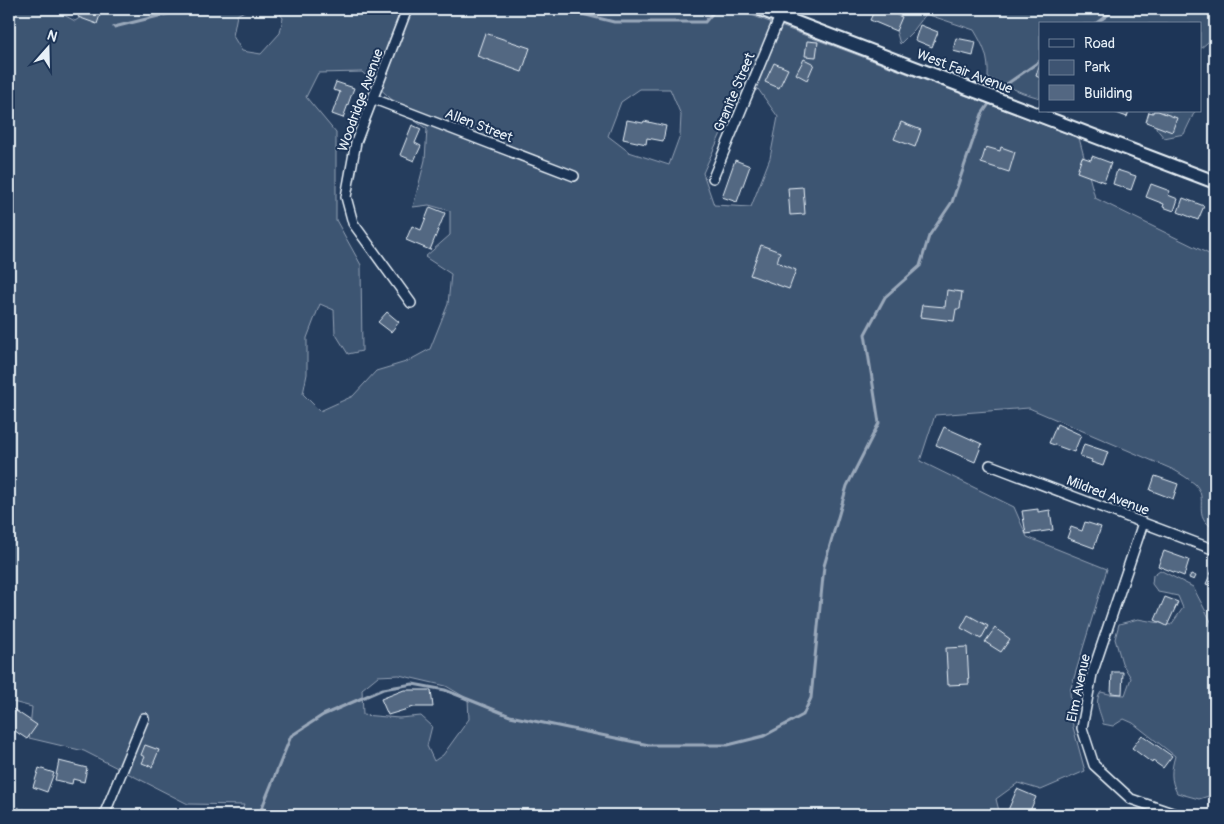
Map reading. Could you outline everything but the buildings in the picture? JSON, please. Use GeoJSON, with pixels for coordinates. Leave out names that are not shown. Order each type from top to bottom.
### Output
{"type":"FeatureCollection","features":[{"type":"Feature","properties":{"kind":"street","name":"Woodridge Avenue"},"geometry":{"type":"LineString","coordinates":[[407,9],[356,142],[346,197],[353,223],[411,303]]}},
{"type":"Feature","properties":{"kind":"street","name":"West Fair Avenue"},"geometry":{"type":"LineString","coordinates":[[760,9],[1215,182]]}},
{"type":"Feature","properties":{"kind":"street","name":"Granite Street"},"geometry":{"type":"LineString","coordinates":[[713,178],[780,16]]}},
{"type":"Feature","properties":{"kind":"street","name":"Allen Street"},"geometry":{"type":"LineString","coordinates":[[374,99],[574,176]]}},
{"type":"Feature","properties":{"kind":"street","name":"Mildred Avenue"},"geometry":{"type":"LineString","coordinates":[[990,465],[1215,550]]}},
{"type":"Feature","properties":{"kind":"street","name":"Elm Avenue"},"geometry":{"type":"LineString","coordinates":[[1143,522],[1092,674],[1082,728],[1094,765],[1130,798],[1178,815]]}},
{"type":"Feature","properties":{"kind":"street"},"geometry":{"type":"LineString","coordinates":[[104,815],[144,718]]}},
{"type":"Feature","properties":{"kind":"path"},"geometry":{"type":"LineString","coordinates":[[9,804],[37,815]]}},
{"type":"Feature","properties":{"kind":"green space"},"geometry":{"type":"Polygon","coordinates":[[[9,9],[53,9],[75,21],[93,9],[248,9],[237,15],[233,36],[242,51],[261,54],[280,33],[283,18],[277,9],[735,9],[1079,138],[1095,198],[1215,257],[1215,529],[1203,518],[1199,490],[1195,484],[1185,477],[1174,470],[1029,408],[935,415],[920,461],[1014,507],[1027,537],[1107,569],[1070,691],[1073,727],[1085,771],[1041,790],[1018,783],[996,799],[1000,815],[240,815],[244,805],[188,804],[84,751],[29,738],[32,707],[9,701],[9,359],[11,350],[9,349],[9,9]],[[362,72],[318,73],[306,97],[336,133],[336,220],[361,265],[362,351],[348,354],[335,333],[334,310],[320,304],[307,338],[307,374],[303,394],[320,411],[353,396],[376,371],[406,362],[430,349],[448,304],[451,274],[425,257],[450,235],[450,211],[429,205],[413,207],[425,160],[427,129],[415,121],[362,72]],[[640,89],[621,102],[608,136],[629,152],[669,165],[680,135],[681,115],[670,89],[640,89]],[[758,89],[733,107],[703,173],[714,205],[751,207],[770,158],[778,117],[758,89]],[[399,675],[378,676],[362,689],[363,715],[399,718],[421,716],[432,726],[427,746],[434,761],[443,755],[469,719],[468,699],[446,686],[399,675]]]}},
{"type":"Feature","properties":{"kind":"green space"},"geometry":{"type":"Polygon","coordinates":[[[840,9],[868,9],[840,16],[840,9]]]}},
{"type":"Feature","properties":{"kind":"green space"},"geometry":{"type":"Polygon","coordinates":[[[890,9],[1215,9],[1215,36],[1202,47],[1202,22],[1039,22],[1039,98],[988,78],[988,64],[985,52],[974,30],[926,14],[900,44],[890,9]]]}},
{"type":"Feature","properties":{"kind":"green space"},"geometry":{"type":"Polygon","coordinates":[[[1154,112],[1195,112],[1184,134],[1164,138],[1156,128],[1157,117],[1154,112]]]}},
{"type":"Feature","properties":{"kind":"green space"},"geometry":{"type":"Polygon","coordinates":[[[1160,570],[1193,587],[1215,629],[1215,794],[1199,799],[1177,793],[1172,775],[1175,756],[1133,723],[1124,719],[1113,726],[1103,724],[1098,704],[1101,692],[1125,695],[1131,678],[1122,663],[1115,639],[1119,624],[1138,619],[1171,625],[1183,608],[1178,596],[1158,592],[1152,584],[1153,575],[1160,570]]]}},
{"type":"Feature","properties":{"kind":"waterway"},"geometry":{"type":"LineString","coordinates":[[114,27],[187,9]]}},
{"type":"Feature","properties":{"kind":"waterway"},"geometry":{"type":"LineString","coordinates":[[562,9],[614,22],[705,22],[716,9]]}},
{"type":"Feature","properties":{"kind":"waterway"},"geometry":{"type":"LineString","coordinates":[[1098,22],[1109,14],[1112,9]]}},
{"type":"Feature","properties":{"kind":"waterway"},"geometry":{"type":"LineString","coordinates":[[996,94],[1001,88],[1039,62]]}},
{"type":"Feature","properties":{"kind":"waterway"},"geometry":{"type":"LineString","coordinates":[[259,815],[291,736],[323,715],[383,689],[413,684],[445,690],[510,716],[649,745],[728,745],[764,736],[803,715],[811,698],[824,566],[847,486],[879,423],[865,334],[885,297],[920,266],[929,236],[952,202],[982,114],[991,101]]}}]}
